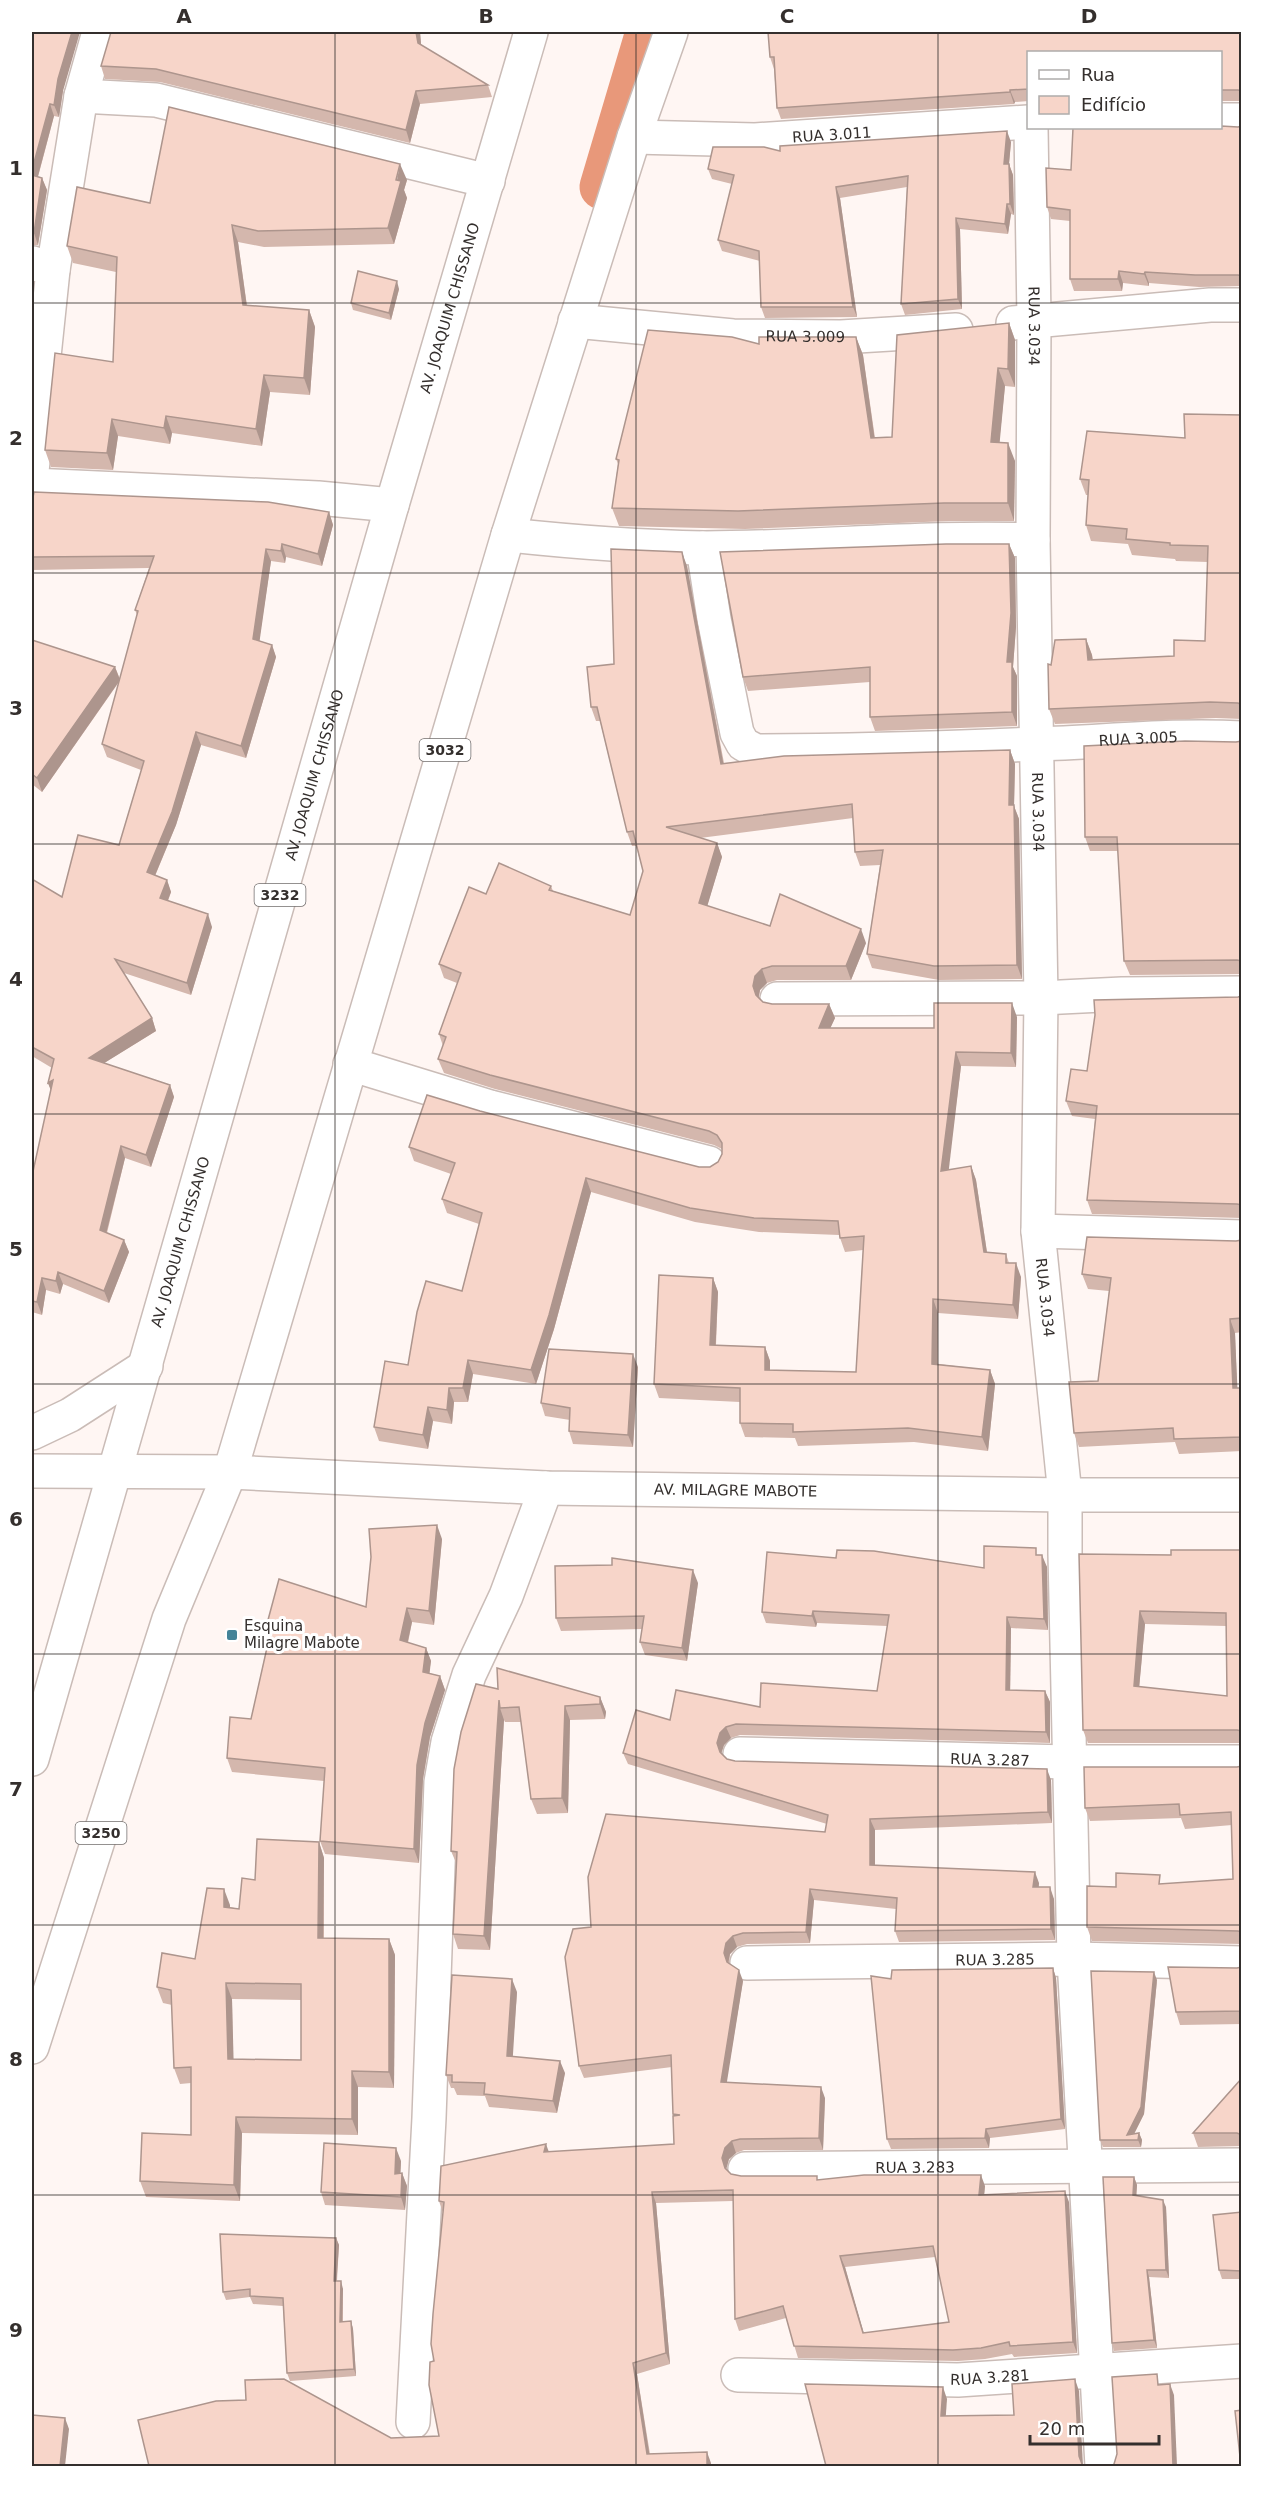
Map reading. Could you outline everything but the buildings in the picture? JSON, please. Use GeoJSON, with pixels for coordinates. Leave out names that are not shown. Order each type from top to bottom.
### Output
{"type":"FeatureCollection","features":[{"type":"Feature","properties":{"kind":"street"},"geometry":{"type":"LineString","coordinates":[[32,471],[42,266],[81,96],[99,32]]}},
{"type":"Feature","properties":{"kind":"street","name":"AV. JOAQUIM CHISSANO"},"geometry":{"type":"LineString","coordinates":[[32,1759],[392,505],[531,32]]}},
{"type":"Feature","properties":{"kind":"street","name":"3032"},"geometry":{"type":"LineString","coordinates":[[230,1472],[508,535],[634,137],[671,32]]}},
{"type":"Feature","properties":{"kind":"street"},"geometry":{"type":"LineString","coordinates":[[81,96],[156,100],[488,181]]}},
{"type":"Feature","properties":{"kind":"street"},"geometry":{"type":"LineString","coordinates":[[1222,120],[1242,120]]}},
{"type":"Feature","properties":{"kind":"street","name":"RUA 3.011"},"geometry":{"type":"LineString","coordinates":[[634,137],[755,141],[1027,122]]}},
{"type":"Feature","properties":{"kind":"street","name":"RUA 3.034"},"geometry":{"type":"LineString","coordinates":[[1031,129],[1034,319],[1033,540],[1041,998],[1038,1231],[1065,1495],[1074,1959],[1102,2466]]}},
{"type":"Feature","properties":{"kind":"street","name":"RUA 3.009"},"geometry":{"type":"LineString","coordinates":[[575,321],[733,336],[841,337],[934,332],[1034,319],[1210,305],[1242,305]]}},
{"type":"Feature","properties":{"kind":"street"},"geometry":{"type":"LineString","coordinates":[[32,484],[318,498],[392,505]]}},
{"type":"Feature","properties":{"kind":"street"},"geometry":{"type":"LineString","coordinates":[[508,535],[586,543],[703,548],[976,538],[1033,540]]}},
{"type":"Feature","properties":{"kind":"street","name":"RUA 3.005"},"geometry":{"type":"LineString","coordinates":[[703,548],[714,620],[737,733],[743,744],[756,751],[830,751],[1037,744],[1119,738],[1242,738]]}},
{"type":"Feature","properties":{"kind":"street"},"geometry":{"type":"LineString","coordinates":[[777,999],[1041,998],[1122,994],[1242,993]]}},
{"type":"Feature","properties":{"kind":"street"},"geometry":{"type":"LineString","coordinates":[[350,1064],[490,1107],[709,1163]]}},
{"type":"Feature","properties":{"kind":"street"},"geometry":{"type":"LineString","coordinates":[[1038,1231],[1242,1237]]}},
{"type":"Feature","properties":{"kind":"street"},"geometry":{"type":"LineString","coordinates":[[32,1433],[70,1415],[146,1366]]}},
{"type":"Feature","properties":{"kind":"street","name":"AV. MILAGRE MABOTE"},"geometry":{"type":"LineString","coordinates":[[32,1471],[230,1472],[546,1488],[1242,1495]]}},
{"type":"Feature","properties":{"kind":"street","name":"3250"},"geometry":{"type":"LineString","coordinates":[[32,2048],[169,1619],[230,1472]]}},
{"type":"Feature","properties":{"kind":"street"},"geometry":{"type":"LineString","coordinates":[[413,2422],[428,2130],[441,1782],[448,1742],[469,1675],[506,1596],[546,1488]]}},
{"type":"Feature","properties":{"kind":"street","name":"RUA 3.287"},"geometry":{"type":"LineString","coordinates":[[740,1754],[1069,1762],[1242,1762]]}},
{"type":"Feature","properties":{"kind":"street","name":"RUA 3.285"},"geometry":{"type":"LineString","coordinates":[[747,1963],[1074,1959],[1242,1963]]}},
{"type":"Feature","properties":{"kind":"street","name":"RUA 3.283"},"geometry":{"type":"LineString","coordinates":[[745,2169],[1242,2164]]}},
{"type":"Feature","properties":{"kind":"street","name":"RUA 3.281"},"geometry":{"type":"LineString","coordinates":[[738,2375],[958,2380],[1242,2361]]}},
{"type":"Feature","properties":{"kind":"waterway"},"geometry":{"type":"LineString","coordinates":[[602,187],[648,32]]}},
{"type":"Feature","properties":{"kind":"place","name":"Esquina Milagre Mabote"},"geometry":{"type":"Point","coordinates":[232,1635]}}]}
